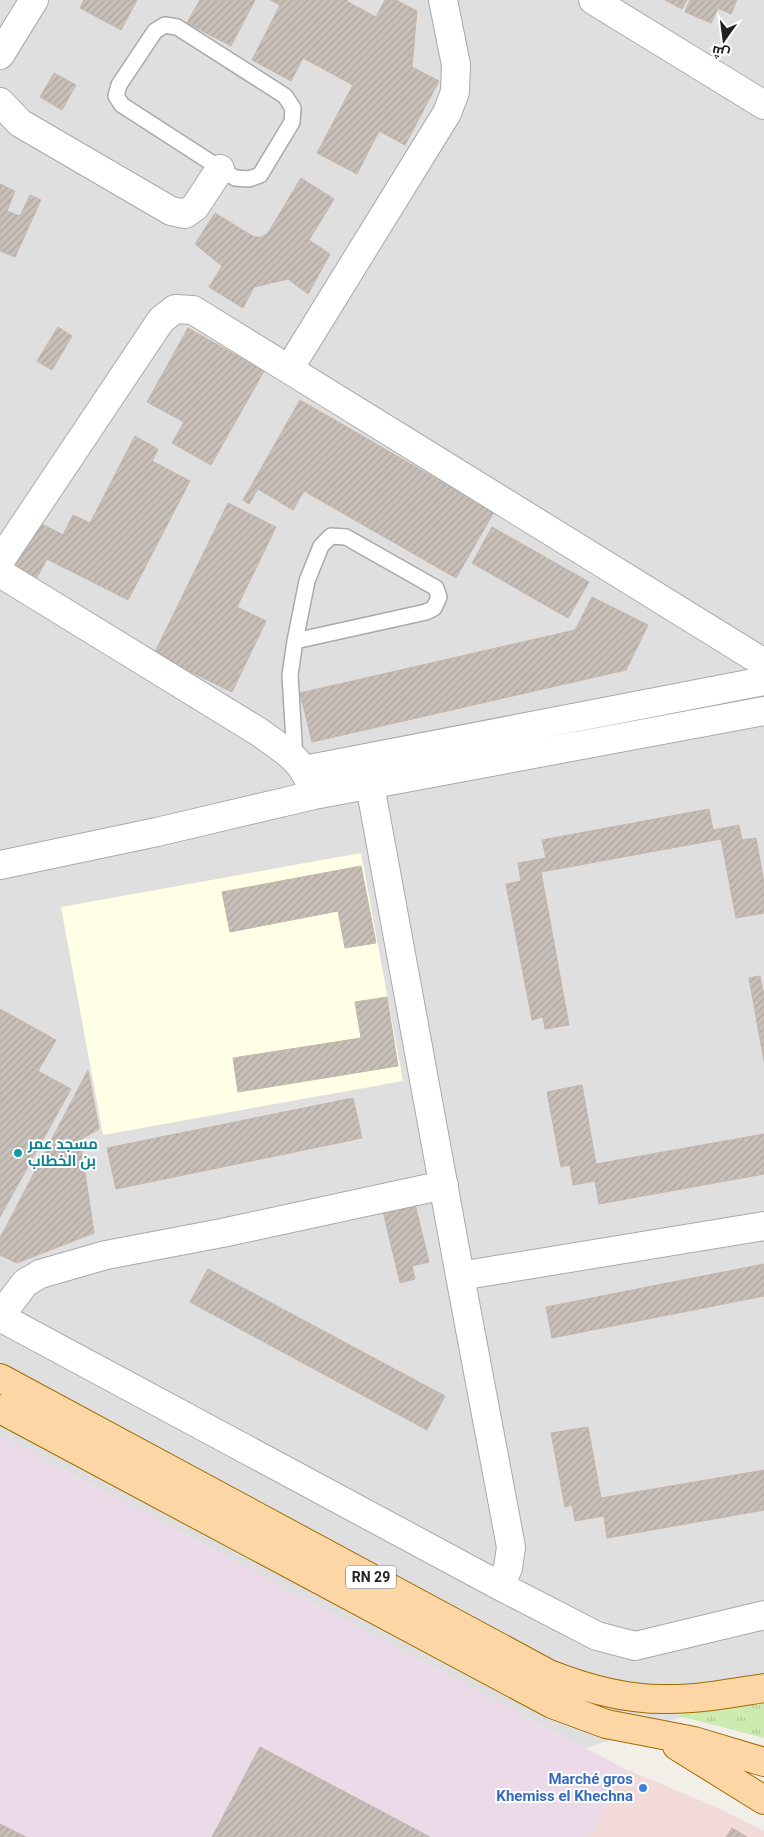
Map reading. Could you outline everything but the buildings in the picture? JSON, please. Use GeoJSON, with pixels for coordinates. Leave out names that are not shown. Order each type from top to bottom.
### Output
{"type":"FeatureCollection","features":[{"type":"Feature","properties":{"kind":"main road","name":"RN 29"},"geometry":{"type":"LineString","coordinates":[[0,1378],[549,1674],[595,1690],[640,1698],[698,1698],[764,1688]]}},
{"type":"Feature","properties":{"kind":"main road"},"geometry":{"type":"LineString","coordinates":[[0,1409],[552,1704],[606,1724],[716,1747],[764,1762]]}},
{"type":"Feature","properties":{"kind":"main road"},"geometry":{"type":"LineString","coordinates":[[659,1735],[764,1800]]}},
{"type":"Feature","properties":{"kind":"street"},"geometry":{"type":"LineString","coordinates":[[0,55],[34,0]]}},
{"type":"Feature","properties":{"kind":"street"},"geometry":{"type":"LineString","coordinates":[[289,369],[447,113],[455,92],[456,65],[443,0]]}},
{"type":"Feature","properties":{"kind":"street"},"geometry":{"type":"LineString","coordinates":[[593,0],[764,105]]}},
{"type":"Feature","properties":{"kind":"street"},"geometry":{"type":"LineString","coordinates":[[0,102],[20,123],[171,211],[184,214],[195,207],[220,169]]}},
{"type":"Feature","properties":{"kind":"street"},"geometry":{"type":"LineString","coordinates":[[0,561],[161,320],[175,309],[193,310],[764,663]]}},
{"type":"Feature","properties":{"kind":"street"},"geometry":{"type":"LineString","coordinates":[[0,573],[242,722],[300,764],[311,783],[314,795]]}},
{"type":"Feature","properties":{"kind":"street"},"geometry":{"type":"LineString","coordinates":[[300,764],[764,681]]}},
{"type":"Feature","properties":{"kind":"street"},"geometry":{"type":"LineString","coordinates":[[0,865],[158,832],[314,795],[764,711]]}},
{"type":"Feature","properties":{"kind":"street"},"geometry":{"type":"LineString","coordinates":[[370,785],[511,1547],[508,1568],[500,1586]]}},
{"type":"Feature","properties":{"kind":"street"},"geometry":{"type":"LineString","coordinates":[[444,1185],[222,1233],[106,1255],[40,1274],[25,1283],[0,1317],[500,1586],[597,1636],[634,1646],[764,1615]]}},
{"type":"Feature","properties":{"kind":"street"},"geometry":{"type":"LineString","coordinates":[[460,1276],[764,1226]]}},
{"type":"Feature","properties":{"kind":"lane"},"geometry":{"type":"LineString","coordinates":[[165,25],[177,27],[285,96],[293,108],[292,122],[260,175],[249,179],[235,178],[220,169],[122,105],[116,96],[119,85],[155,31],[165,25]]}},
{"type":"Feature","properties":{"kind":"lane"},"geometry":{"type":"LineString","coordinates":[[295,640],[426,612],[434,608],[439,597],[436,588],[346,537],[331,536],[321,546],[307,581],[295,640],[290,675],[300,764]]}},
{"type":"Feature","properties":{"kind":"shaded area"},"geometry":{"type":"Polygon","coordinates":[[[0,0],[764,0],[764,1690],[469,1786],[0,1552],[0,0]]]}},
{"type":"Feature","properties":{"kind":"shaded area"},"geometry":{"type":"Polygon","coordinates":[[[361,853],[403,1081],[103,1135],[61,907],[361,853]]]}},
{"type":"Feature","properties":{"kind":"shaded area"},"geometry":{"type":"Polygon","coordinates":[[[0,1435],[625,1769],[589,1837],[0,1837],[0,1435]]]}},
{"type":"Feature","properties":{"kind":"shaded area","name":"Marché gros Khemiss el Khechna"},"geometry":{"type":"Polygon","coordinates":[[[625,1769],[716,1807],[764,1831],[764,1837],[589,1837],[625,1769]]]}},
{"type":"Feature","properties":{"kind":"green space"},"geometry":{"type":"Polygon","coordinates":[[[764,1703],[764,1738],[675,1715],[764,1703]]]}},
{"type":"Feature","properties":{"kind":"place","name":"مسجد عمر بن الخطاب"},"geometry":{"type":"Point","coordinates":[18,1153]}},
{"type":"Feature","properties":{"kind":"place","name":"Marché gros Khemiss el Khechna"},"geometry":{"type":"Point","coordinates":[643,1788]}}]}
